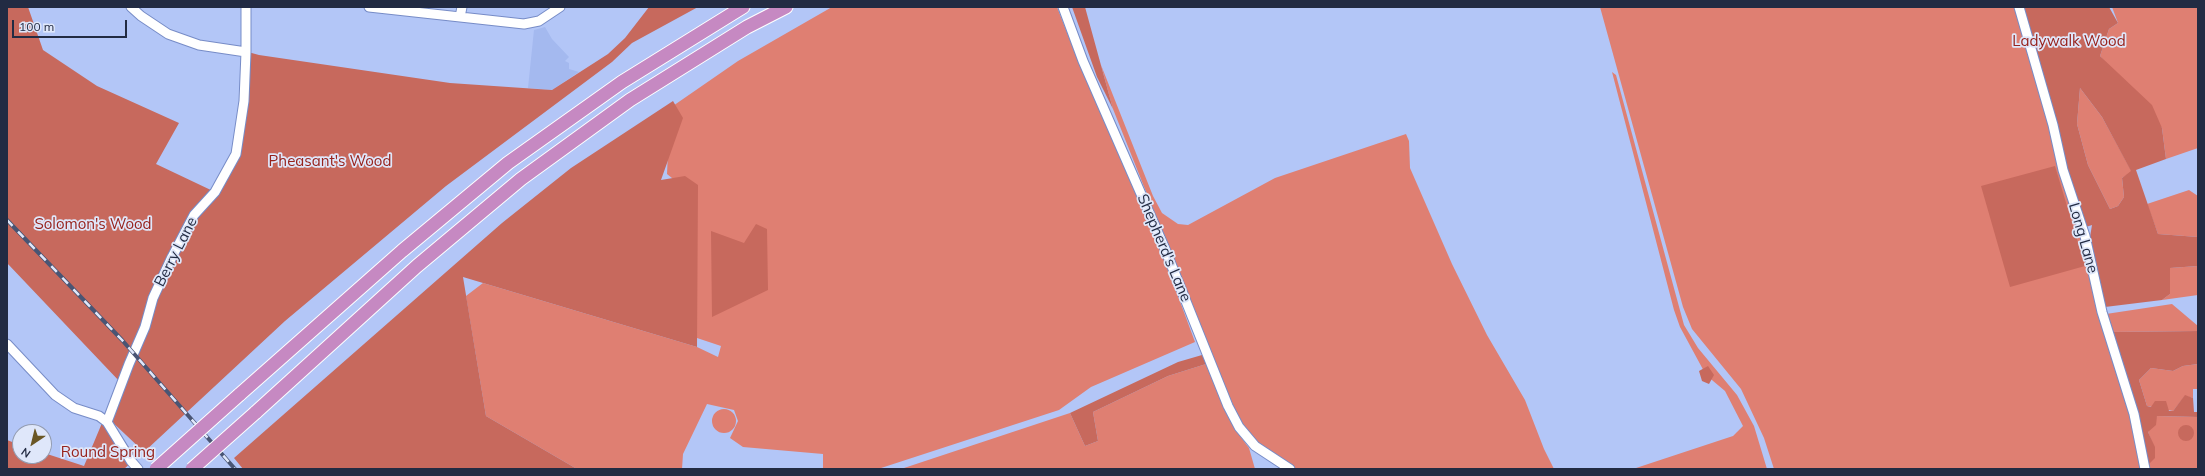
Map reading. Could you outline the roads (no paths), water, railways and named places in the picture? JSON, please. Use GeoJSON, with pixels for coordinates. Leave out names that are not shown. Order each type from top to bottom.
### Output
{"type":"FeatureCollection","features":[{"type":"Feature","properties":{"kind":"highway"},"geometry":{"type":"LineString","coordinates":[[156,469],[402,251],[508,163],[622,82],[743,7]]}},
{"type":"Feature","properties":{"kind":"highway"},"geometry":{"type":"LineString","coordinates":[[192,469],[417,266],[521,179],[630,100],[748,27],[786,7]]}},
{"type":"Feature","properties":{"kind":"street"},"geometry":{"type":"LineString","coordinates":[[131,7],[140,16],[168,34],[199,45],[246,52]]}},
{"type":"Feature","properties":{"kind":"street","name":"Berry Lane"},"geometry":{"type":"LineString","coordinates":[[107,422],[145,327],[153,298],[172,256],[194,216],[215,192],[236,154],[242,117],[246,52],[246,7]]}},
{"type":"Feature","properties":{"kind":"street"},"geometry":{"type":"LineString","coordinates":[[369,7],[524,24],[539,20],[560,7]]}},
{"type":"Feature","properties":{"kind":"street"},"geometry":{"type":"LineString","coordinates":[[460,17],[462,7]]}},
{"type":"Feature","properties":{"kind":"street","name":"Shepherd's Lane"},"geometry":{"type":"LineString","coordinates":[[1063,7],[1083,61],[1166,249],[1228,406],[1239,427],[1255,446],[1290,469]]}},
{"type":"Feature","properties":{"kind":"street","name":"Long Lane"},"geometry":{"type":"LineString","coordinates":[[2019,7],[2053,125],[2063,170],[2085,236],[2102,312],[2134,414],[2145,469]]}},
{"type":"Feature","properties":{"kind":"street"},"geometry":{"type":"LineString","coordinates":[[7,344],[55,395],[75,409],[99,416],[107,422],[131,461],[138,469]]}},
{"type":"Feature","properties":{"kind":"railway"},"geometry":{"type":"LineString","coordinates":[[7,220],[122,340],[235,469]]}},
{"type":"Feature","properties":{"kind":"park label","name":"Ladywalk Wood"},"geometry":{"type":"Point","coordinates":[2069,41]}},
{"type":"Feature","properties":{"kind":"park label","name":"Pheasant's Wood"},"geometry":{"type":"Point","coordinates":[330,161]}},
{"type":"Feature","properties":{"kind":"park label","name":"Solomon's Wood"},"geometry":{"type":"Point","coordinates":[93,224]}},
{"type":"Feature","properties":{"kind":"park label","name":"Round Spring"},"geometry":{"type":"Point","coordinates":[108,452]}}]}
